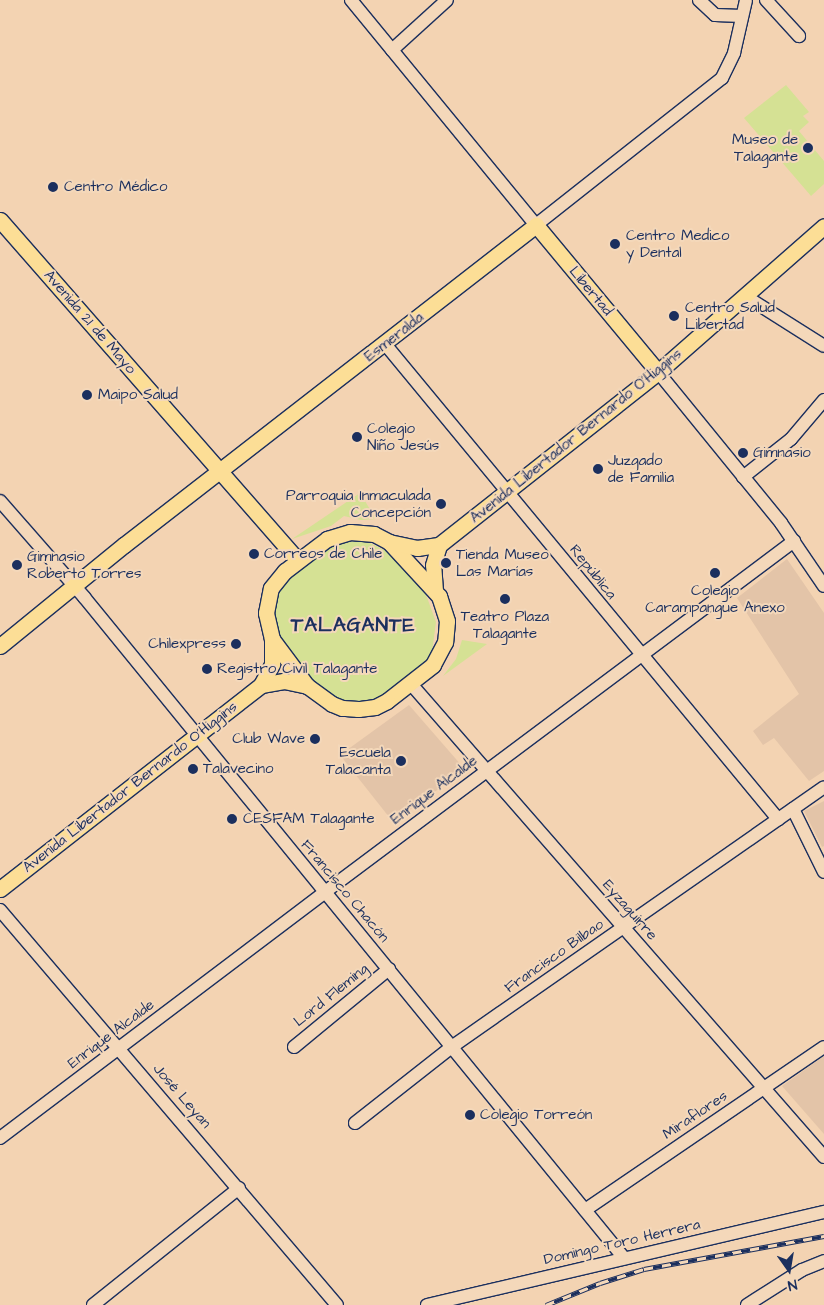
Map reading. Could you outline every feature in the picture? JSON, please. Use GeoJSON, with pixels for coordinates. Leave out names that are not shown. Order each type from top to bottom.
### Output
{"type":"FeatureCollection","features":[{"type":"Feature","properties":{"kind":"main road","name":"Avenida 21 de Mayo"},"geometry":{"type":"LineString","coordinates":[[1,223],[298,560]]}},
{"type":"Feature","properties":{"kind":"main road","name":"Esmeralda"},"geometry":{"type":"LineString","coordinates":[[0,646],[220,470],[385,344],[536,225]]}},
{"type":"Feature","properties":{"kind":"main road","name":"Libertad"},"geometry":{"type":"LineString","coordinates":[[536,225],[658,372]]}},
{"type":"Feature","properties":{"kind":"main road","name":"Avenida Libertador Bernardo O'Higgins"},"geometry":{"type":"LineString","coordinates":[[439,545],[658,372],[824,226]]}},
{"type":"Feature","properties":{"kind":"main road"},"geometry":{"type":"LineString","coordinates":[[390,542],[435,591],[446,613],[448,630],[445,642],[433,665],[411,684],[381,704],[358,709],[342,708],[332,704],[307,686],[272,639],[266,620],[269,594],[279,576],[298,560],[327,539],[343,533],[365,532],[390,542],[417,548],[439,545],[433,565],[435,591]]}},
{"type":"Feature","properties":{"kind":"main road","name":"Avenida Libertador Bernardo O'Higgins"},"geometry":{"type":"LineString","coordinates":[[0,889],[261,685],[272,664],[272,639]]}},
{"type":"Feature","properties":{"kind":"main road","name":"Avenida Libertador Bernardo O'Higgins"},"geometry":{"type":"LineString","coordinates":[[261,685],[284,680],[307,686]]}},
{"type":"Feature","properties":{"kind":"street","name":"Libertad"},"geometry":{"type":"LineString","coordinates":[[351,0],[536,225]]}},
{"type":"Feature","properties":{"kind":"street"},"geometry":{"type":"LineString","coordinates":[[392,50],[447,0]]}},
{"type":"Feature","properties":{"kind":"street"},"geometry":{"type":"LineString","coordinates":[[699,0],[715,15],[742,16]]}},
{"type":"Feature","properties":{"kind":"street","name":"Esmeralda"},"geometry":{"type":"LineString","coordinates":[[536,225],[718,82],[731,62],[746,0]]}},
{"type":"Feature","properties":{"kind":"street"},"geometry":{"type":"LineString","coordinates":[[766,0],[799,36]]}},
{"type":"Feature","properties":{"kind":"street"},"geometry":{"type":"LineString","coordinates":[[745,296],[824,346]]}},
{"type":"Feature","properties":{"kind":"street","name":"República"},"geometry":{"type":"LineString","coordinates":[[385,344],[778,819]]}},
{"type":"Feature","properties":{"kind":"street","name":"Libertad"},"geometry":{"type":"LineString","coordinates":[[658,372],[794,542],[824,586]]}},
{"type":"Feature","properties":{"kind":"street"},"geometry":{"type":"LineString","coordinates":[[743,477],[791,438],[809,420],[824,400]]}},
{"type":"Feature","properties":{"kind":"street","name":"Francisco Chacón"},"geometry":{"type":"LineString","coordinates":[[0,501],[74,585],[453,1046],[624,1258]]}},
{"type":"Feature","properties":{"kind":"street","name":"Enrique Alcalde"},"geometry":{"type":"LineString","coordinates":[[0,1138],[486,771],[794,542]]}},
{"type":"Feature","properties":{"kind":"street","name":"Eyzaguirre"},"geometry":{"type":"LineString","coordinates":[[411,684],[824,1157]]}},
{"type":"Feature","properties":{"kind":"street","name":"Francisco Bilbao"},"geometry":{"type":"LineString","coordinates":[[355,1123],[453,1046],[824,787]]}},
{"type":"Feature","properties":{"kind":"street"},"geometry":{"type":"LineString","coordinates":[[792,809],[824,872]]}},
{"type":"Feature","properties":{"kind":"street","name":"José Leyan"},"geometry":{"type":"LineString","coordinates":[[0,910],[338,1305]]}},
{"type":"Feature","properties":{"kind":"street","name":"Lord Fleming"},"geometry":{"type":"LineString","coordinates":[[294,1047],[389,969]]}},
{"type":"Feature","properties":{"kind":"street","name":"Miraflores"},"geometry":{"type":"LineString","coordinates":[[585,1210],[824,1046]]}},
{"type":"Feature","properties":{"kind":"street"},"geometry":{"type":"LineString","coordinates":[[93,1305],[239,1188]]}},
{"type":"Feature","properties":{"kind":"street","name":"Domingo Toro Herrera"},"geometry":{"type":"LineString","coordinates":[[427,1305],[824,1212]]}},
{"type":"Feature","properties":{"kind":"street"},"geometry":{"type":"LineString","coordinates":[[747,1305],[802,1270],[824,1261]]}},
{"type":"Feature","properties":{"kind":"shaded area"},"geometry":{"type":"Polygon","coordinates":[[[787,559],[824,613],[824,771],[809,781],[774,738],[763,745],[753,731],[799,694],[737,598],[787,559]]]}},
{"type":"Feature","properties":{"kind":"shaded area","name":"Escuela Talacanta"},"geometry":{"type":"Polygon","coordinates":[[[409,705],[462,766],[462,772],[393,822],[340,755],[409,705]]]}},
{"type":"Feature","properties":{"kind":"shaded area"},"geometry":{"type":"Polygon","coordinates":[[[824,801],[824,846],[822,847],[804,811],[824,801]]]}},
{"type":"Feature","properties":{"kind":"shaded area"},"geometry":{"type":"Polygon","coordinates":[[[824,1056],[824,1134],[782,1086],[824,1056]]]}},
{"type":"Feature","properties":{"kind":"green space"},"geometry":{"type":"Polygon","coordinates":[[[786,85],[809,112],[803,116],[809,122],[799,131],[824,161],[824,184],[811,196],[744,118],[786,85]]]}},
{"type":"Feature","properties":{"kind":"green space"},"geometry":{"type":"Polygon","coordinates":[[[360,493],[376,519],[361,520],[344,516],[331,526],[292,539],[360,493]]]}},
{"type":"Feature","properties":{"kind":"green space"},"geometry":{"type":"Polygon","coordinates":[[[364,540],[390,553],[425,592],[436,622],[432,652],[422,666],[379,699],[363,702],[336,700],[309,680],[279,636],[274,620],[273,603],[280,588],[292,573],[335,543],[364,540]]]}},
{"type":"Feature","properties":{"kind":"green space"},"geometry":{"type":"Polygon","coordinates":[[[462,640],[487,644],[443,676],[456,659],[462,640]]]}},
{"type":"Feature","properties":{"kind":"railway"},"geometry":{"type":"LineString","coordinates":[[546,1305],[600,1283],[644,1269],[824,1236]]}},
{"type":"Feature","properties":{"kind":"place","name":"Museo de Talagante"},"geometry":{"type":"Point","coordinates":[808,148]}},
{"type":"Feature","properties":{"kind":"place","name":"Centro Médico"},"geometry":{"type":"Point","coordinates":[53,187]}},
{"type":"Feature","properties":{"kind":"place","name":"Centro Medico y Dental"},"geometry":{"type":"Point","coordinates":[615,244]}},
{"type":"Feature","properties":{"kind":"place","name":"Centro Salud Libertad"},"geometry":{"type":"Point","coordinates":[674,316]}},
{"type":"Feature","properties":{"kind":"place","name":"Maipo Salud"},"geometry":{"type":"Point","coordinates":[87,395]}},
{"type":"Feature","properties":{"kind":"place","name":"Colegio Niño Jesús"},"geometry":{"type":"Point","coordinates":[357,437]}},
{"type":"Feature","properties":{"kind":"place","name":"Gimnasio"},"geometry":{"type":"Point","coordinates":[743,453]}},
{"type":"Feature","properties":{"kind":"place","name":"Juzgado de Familia"},"geometry":{"type":"Point","coordinates":[598,469]}},
{"type":"Feature","properties":{"kind":"place","name":"Parroquia Inmaculada Concepción"},"geometry":{"type":"Point","coordinates":[441,504]}},
{"type":"Feature","properties":{"kind":"place","name":"Correos de Chile"},"geometry":{"type":"Point","coordinates":[254,554]}},
{"type":"Feature","properties":{"kind":"place","name":"Tienda Museo Las Marías"},"geometry":{"type":"Point","coordinates":[446,563]}},
{"type":"Feature","properties":{"kind":"place","name":"Gimnasio Roberto Torres"},"geometry":{"type":"Point","coordinates":[17,565]}},
{"type":"Feature","properties":{"kind":"place","name":"Colegio Carampangue Anexo"},"geometry":{"type":"Point","coordinates":[715,573]}},
{"type":"Feature","properties":{"kind":"place","name":"Teatro Plaza Talagante"},"geometry":{"type":"Point","coordinates":[505,599]}},
{"type":"Feature","properties":{"kind":"place","name":"Chilexpress"},"geometry":{"type":"Point","coordinates":[236,644]}},
{"type":"Feature","properties":{"kind":"place","name":"Registro Civil Talagante"},"geometry":{"type":"Point","coordinates":[207,669]}},
{"type":"Feature","properties":{"kind":"place","name":"Club Wave"},"geometry":{"type":"Point","coordinates":[315,739]}},
{"type":"Feature","properties":{"kind":"place","name":"Escuela Talacanta"},"geometry":{"type":"Point","coordinates":[401,761]}},
{"type":"Feature","properties":{"kind":"place","name":"Talavecino"},"geometry":{"type":"Point","coordinates":[193,769]}},
{"type":"Feature","properties":{"kind":"place","name":"CESFAM Talagante"},"geometry":{"type":"Point","coordinates":[232,819]}},
{"type":"Feature","properties":{"kind":"place","name":"Colegio Torreón"},"geometry":{"type":"Point","coordinates":[470,1115]}},
{"type":"Feature","properties":{"kind":"district","name":"TALAGANTE"},"geometry":{"type":"Point","coordinates":[353,625]}}]}
